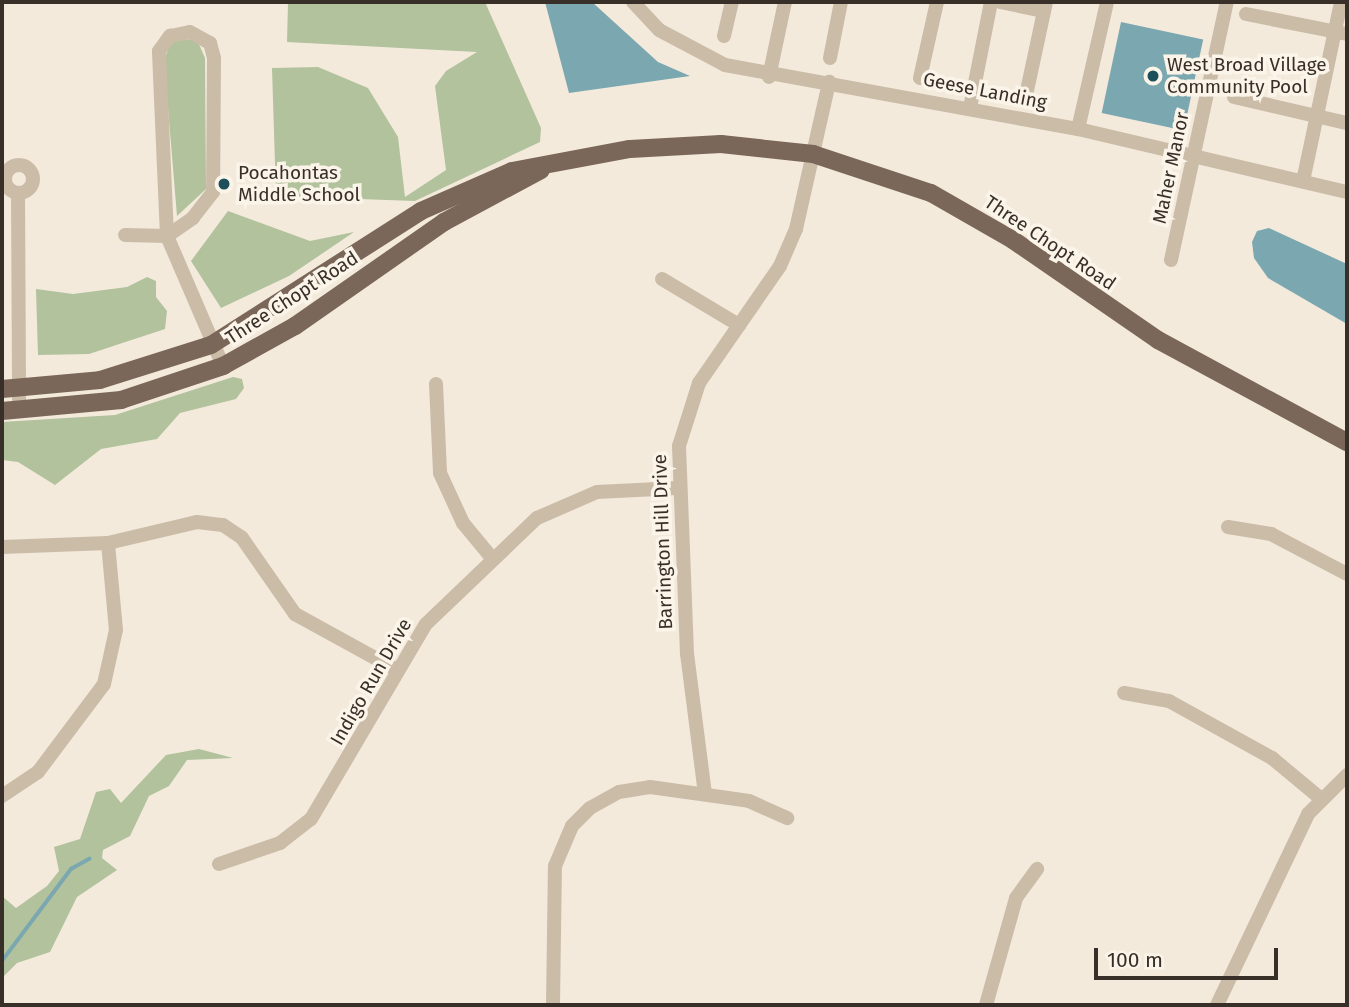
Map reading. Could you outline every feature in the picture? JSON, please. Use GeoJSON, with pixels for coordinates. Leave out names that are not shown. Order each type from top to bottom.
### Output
{"type":"FeatureCollection","features":[{"type":"Feature","properties":{"kind":"main road","name":"Three Chopt Road"},"geometry":{"type":"LineString","coordinates":[[10,389],[100,380],[211,345],[442,200],[512,171],[541,170],[681,145],[813,154],[884,174],[953,205],[1158,340],[1347,442]]}},
{"type":"Feature","properties":{"kind":"main road","name":"Three Chopt Road"},"geometry":{"type":"LineString","coordinates":[[10,411],[121,400],[223,366],[295,326],[444,222],[541,170]]}},
{"type":"Feature","properties":{"kind":"street","name":"Geese Landing"},"geometry":{"type":"LineString","coordinates":[[633,2],[690,51],[769,77],[829,82],[1078,129],[1193,153],[1347,192]]}},
{"type":"Feature","properties":{"kind":"street"},"geometry":{"type":"LineString","coordinates":[[724,36],[732,2]]}},
{"type":"Feature","properties":{"kind":"street"},"geometry":{"type":"LineString","coordinates":[[769,77],[785,2]]}},
{"type":"Feature","properties":{"kind":"street"},"geometry":{"type":"LineString","coordinates":[[830,58],[841,2]]}},
{"type":"Feature","properties":{"kind":"street"},"geometry":{"type":"LineString","coordinates":[[920,78],[937,2]]}},
{"type":"Feature","properties":{"kind":"street"},"geometry":{"type":"LineString","coordinates":[[970,108],[991,2]]}},
{"type":"Feature","properties":{"kind":"street"},"geometry":{"type":"LineString","coordinates":[[1000,2],[1045,6],[1025,100]]}},
{"type":"Feature","properties":{"kind":"street"},"geometry":{"type":"LineString","coordinates":[[1078,129],[1107,2]]}},
{"type":"Feature","properties":{"kind":"street","name":"Maher Manor"},"geometry":{"type":"LineString","coordinates":[[1171,260],[1227,2]]}},
{"type":"Feature","properties":{"kind":"street"},"geometry":{"type":"LineString","coordinates":[[1303,181],[1317,116],[1341,33],[1341,2]]}},
{"type":"Feature","properties":{"kind":"street"},"geometry":{"type":"LineString","coordinates":[[1246,14],[1341,33]]}},
{"type":"Feature","properties":{"kind":"street"},"geometry":{"type":"LineString","coordinates":[[125,235],[166,236],[194,218],[213,192],[214,58],[210,43],[190,32],[170,36],[159,51],[166,236],[211,345],[223,366]]}},
{"type":"Feature","properties":{"kind":"street","name":"Barrington Hill Drive"},"geometry":{"type":"LineString","coordinates":[[705,794],[687,654],[678,488],[684,421],[699,383],[796,229],[829,82]]}},
{"type":"Feature","properties":{"kind":"street"},"geometry":{"type":"LineString","coordinates":[[1234,97],[1347,122]]}},
{"type":"Feature","properties":{"kind":"street"},"geometry":{"type":"LineString","coordinates":[[10,411],[18,193]]}},
{"type":"Feature","properties":{"kind":"street"},"geometry":{"type":"LineString","coordinates":[[662,279],[738,325]]}},
{"type":"Feature","properties":{"kind":"street"},"geometry":{"type":"LineString","coordinates":[[436,384],[440,472],[463,523],[492,558]]}},
{"type":"Feature","properties":{"kind":"street","name":"Indigo Run Drive"},"geometry":{"type":"LineString","coordinates":[[219,864],[280,842],[311,819],[426,624],[492,558],[563,503],[597,492],[678,488]]}},
{"type":"Feature","properties":{"kind":"street"},"geometry":{"type":"LineString","coordinates":[[2,547],[108,543],[197,522],[223,525],[242,538],[295,614],[397,670]]}},
{"type":"Feature","properties":{"kind":"street"},"geometry":{"type":"LineString","coordinates":[[1228,527],[1271,534],[1347,575]]}},
{"type":"Feature","properties":{"kind":"street"},"geometry":{"type":"LineString","coordinates":[[2,796],[38,772],[104,684],[116,630],[108,543]]}},
{"type":"Feature","properties":{"kind":"street"},"geometry":{"type":"LineString","coordinates":[[1124,693],[1169,701],[1259,750],[1320,798]]}},
{"type":"Feature","properties":{"kind":"street"},"geometry":{"type":"LineString","coordinates":[[1217,1005],[1320,798],[1347,775]]}},
{"type":"Feature","properties":{"kind":"street"},"geometry":{"type":"LineString","coordinates":[[553,1005],[555,866],[572,826],[598,802],[631,789],[705,794],[749,801],[787,818]]}},
{"type":"Feature","properties":{"kind":"street"},"geometry":{"type":"LineString","coordinates":[[986,1005],[1016,898],[1037,869]]}},
{"type":"Feature","properties":{"kind":"green space"},"geometry":{"type":"Polygon","coordinates":[[[288,2],[485,2],[541,128],[540,142],[415,201],[276,196],[272,68],[318,67],[368,88],[398,137],[405,197],[446,170],[435,86],[446,71],[477,52],[287,42],[288,2]]]}},
{"type":"Feature","properties":{"kind":"green space"},"geometry":{"type":"Polygon","coordinates":[[[183,38],[198,42],[205,58],[206,189],[177,216],[164,60],[171,42],[183,38]]]}},
{"type":"Feature","properties":{"kind":"green space"},"geometry":{"type":"Polygon","coordinates":[[[228,211],[310,241],[354,232],[289,276],[221,308],[191,261],[228,211]]]}},
{"type":"Feature","properties":{"kind":"green space"},"geometry":{"type":"Polygon","coordinates":[[[147,277],[156,281],[156,297],[167,311],[165,329],[89,354],[38,355],[36,289],[73,294],[127,287],[147,277]]]}},
{"type":"Feature","properties":{"kind":"green space"},"geometry":{"type":"Polygon","coordinates":[[[233,377],[242,379],[244,388],[236,399],[180,413],[157,439],[101,449],[55,485],[18,462],[2,460],[2,422],[115,415],[233,377]]]}},
{"type":"Feature","properties":{"kind":"green space"},"geometry":{"type":"Polygon","coordinates":[[[199,749],[233,758],[187,760],[169,786],[149,796],[130,836],[103,850],[102,858],[117,870],[77,897],[50,952],[17,963],[2,978],[2,896],[16,908],[47,886],[59,871],[54,847],[80,839],[96,792],[110,789],[121,803],[166,755],[199,749]]]}},
{"type":"Feature","properties":{"kind":"water"},"geometry":{"type":"Polygon","coordinates":[[[545,2],[592,2],[658,62],[690,76],[569,93],[545,2]]]}},
{"type":"Feature","properties":{"kind":"water","name":"West Broad Village Community Pool"},"geometry":{"type":"Polygon","coordinates":[[[1121,22],[1203,39],[1184,130],[1102,113],[1121,22]]]}},
{"type":"Feature","properties":{"kind":"water"},"geometry":{"type":"Polygon","coordinates":[[[1269,228],[1347,264],[1347,324],[1268,278],[1254,258],[1252,242],[1257,231],[1269,228]]]}},
{"type":"Feature","properties":{"kind":"waterway"},"geometry":{"type":"LineString","coordinates":[[2,961],[71,869],[89,859]]}},
{"type":"Feature","properties":{"kind":"place","name":"West Broad Village Community Pool"},"geometry":{"type":"Point","coordinates":[1153,76]}},
{"type":"Feature","properties":{"kind":"place","name":"Pocahontas Middle School"},"geometry":{"type":"Point","coordinates":[224,184]}}]}
